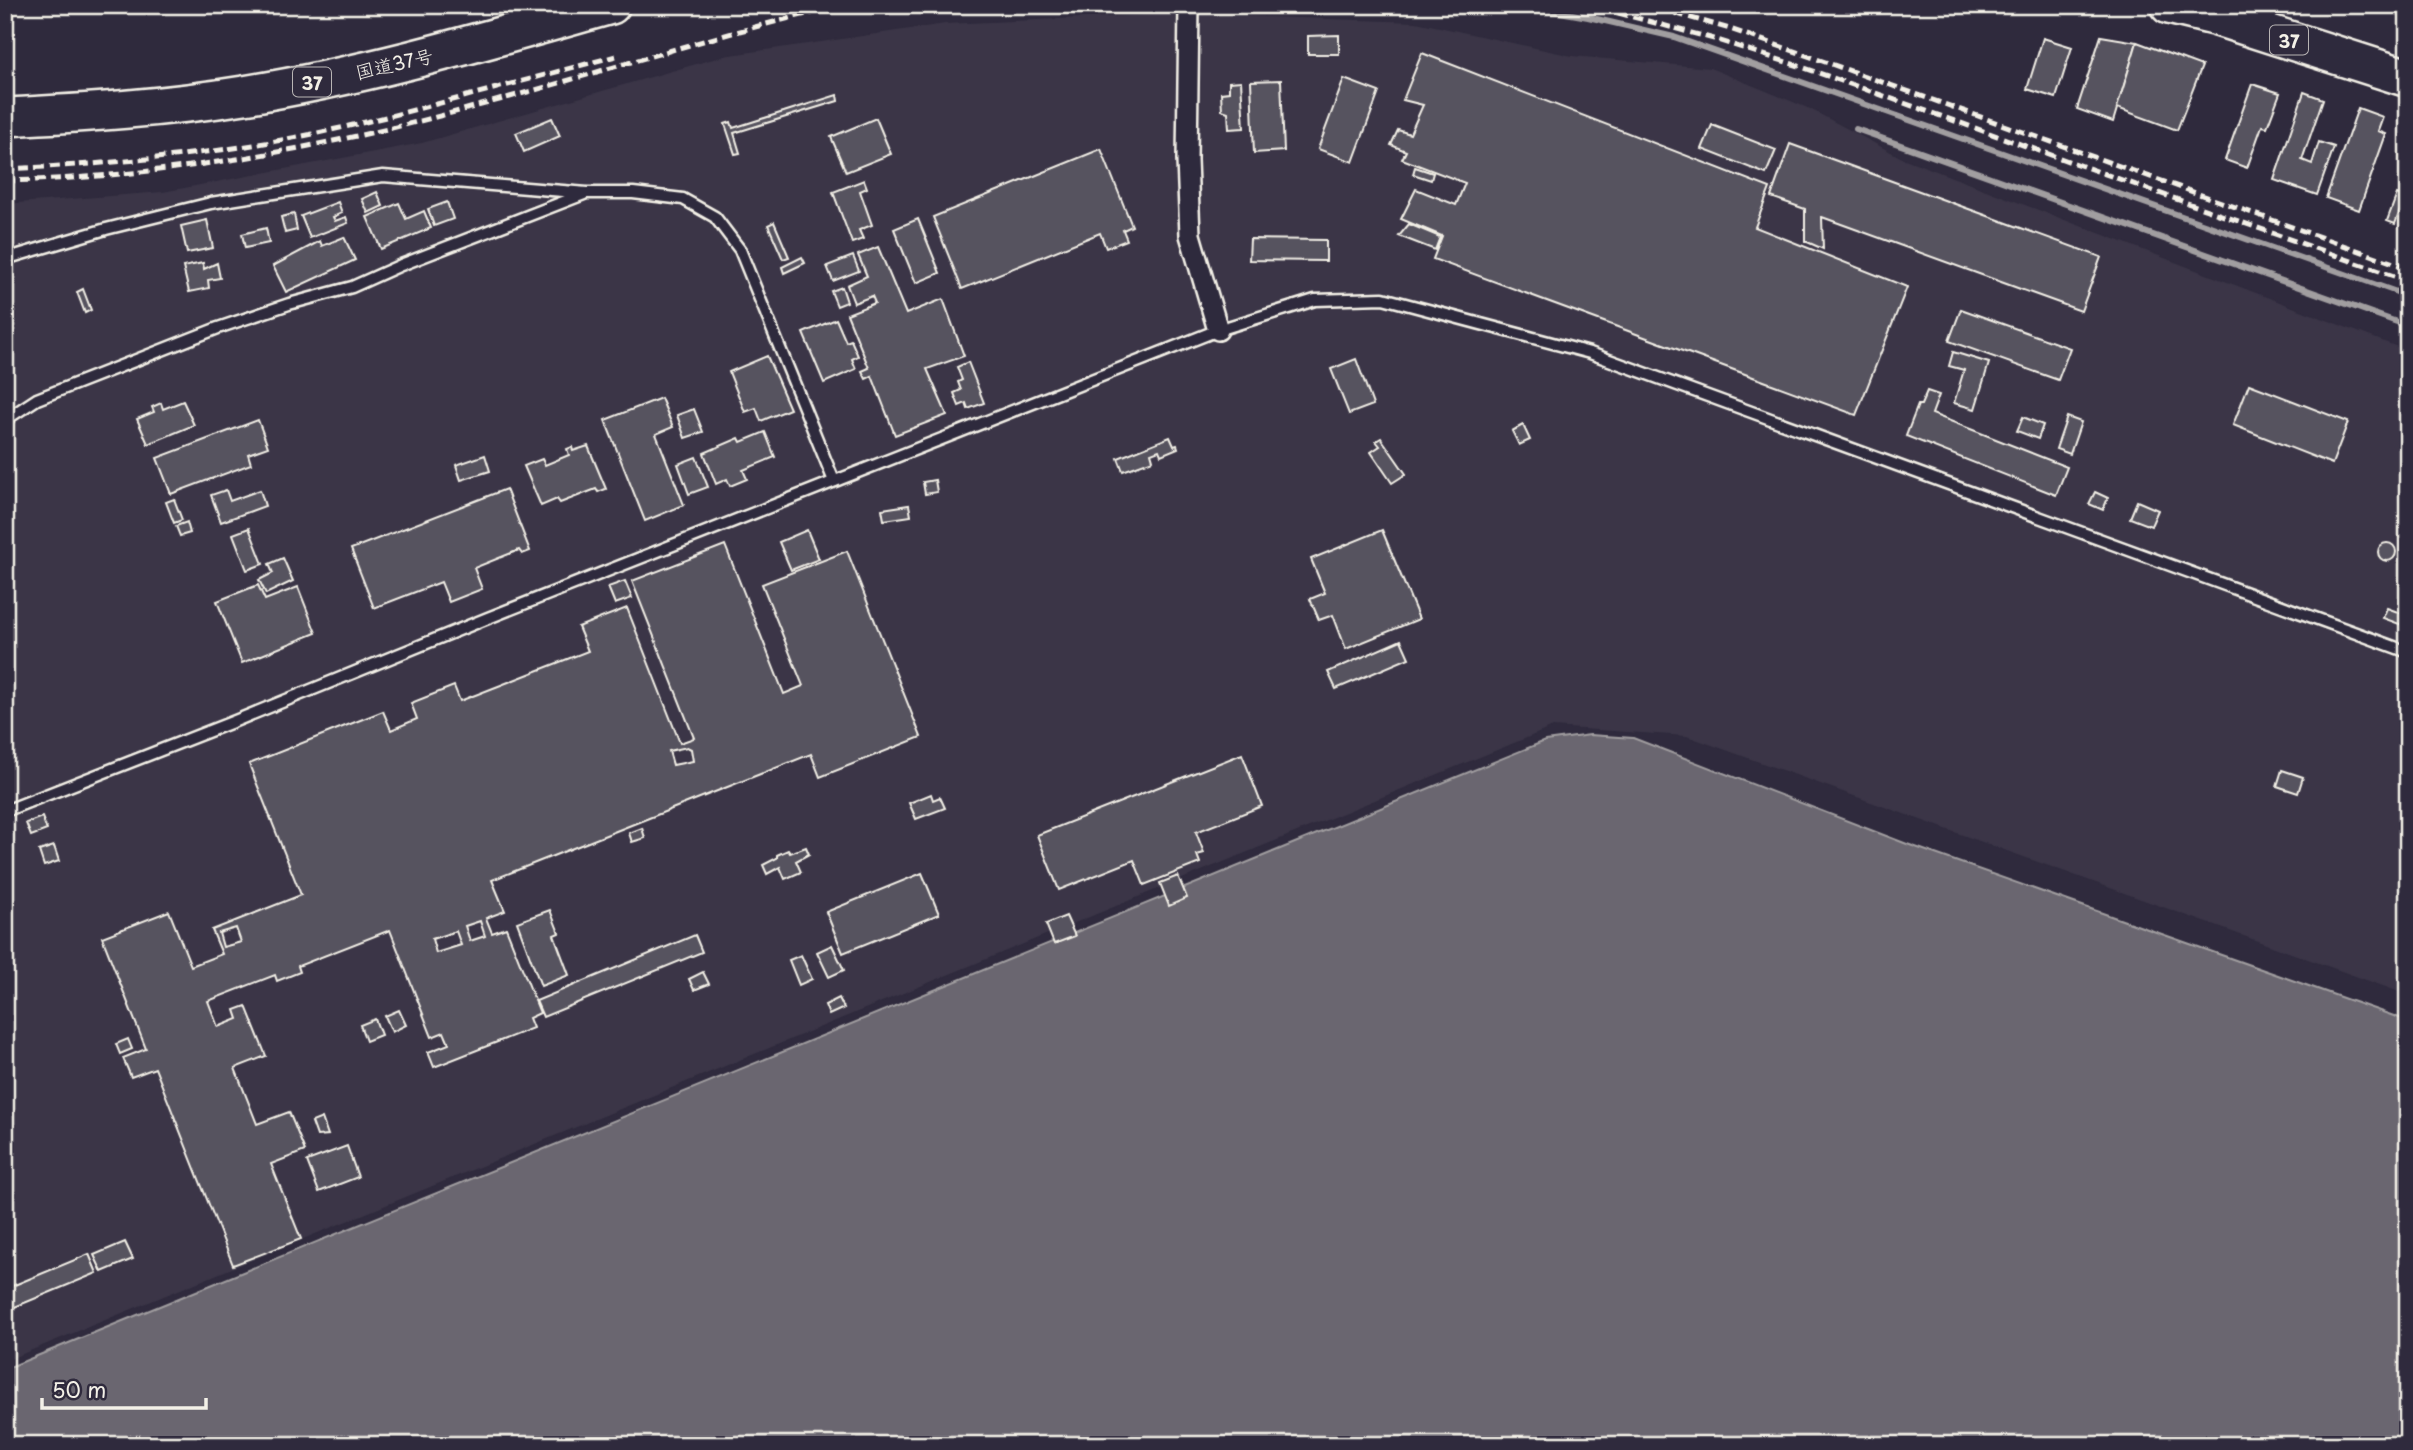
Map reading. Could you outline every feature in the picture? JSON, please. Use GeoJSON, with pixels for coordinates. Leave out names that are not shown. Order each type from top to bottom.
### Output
{"type":"FeatureCollection","features":[{"type":"Feature","properties":{"kind":"highway","name":"国道37号"},"geometry":{"type":"LineString","coordinates":[[5,117],[162,106],[245,95],[397,64],[611,5]]}},
{"type":"Feature","properties":{"kind":"highway","name":"37"},"geometry":{"type":"LineString","coordinates":[[2169,5],[2218,11],[2408,78]]}},
{"type":"Feature","properties":{"kind":"street"},"geometry":{"type":"LineString","coordinates":[[1189,5],[1187,160],[1190,235],[1218,330]]}},
{"type":"Feature","properties":{"kind":"lane"},"geometry":{"type":"LineString","coordinates":[[5,259],[106,229],[211,203],[383,176],[587,193],[633,193],[683,199],[715,217],[740,250],[834,481]]}},
{"type":"Feature","properties":{"kind":"lane"},"geometry":{"type":"LineString","coordinates":[[5,420],[37,399],[180,343],[289,304],[352,287],[401,265],[587,193]]}},
{"type":"Feature","properties":{"kind":"lane"},"geometry":{"type":"LineString","coordinates":[[5,811],[1218,330],[1315,300],[1383,298],[1590,353],[2408,652]]}},
{"type":"Feature","properties":{"kind":"shaded area"},"geometry":{"type":"Polygon","coordinates":[[[1153,15],[1416,22],[1572,56],[1710,68],[1810,109],[1902,158],[2408,351],[2408,995],[1687,736],[1553,727],[5,1361],[5,204],[163,192],[422,143],[724,56],[945,24],[1153,15]]]}},
{"type":"Feature","properties":{"kind":"shaded area"},"geometry":{"type":"Polygon","coordinates":[[[1590,735],[1633,738],[1907,844],[2408,1021],[2408,1445],[5,1445],[5,1369],[1545,741],[1590,735]]]}},
{"type":"Feature","properties":{"kind":"building"},"geometry":{"type":"Polygon","coordinates":[[[1339,35],[1339,54],[1308,54],[1308,36],[1339,35]]]}},
{"type":"Feature","properties":{"kind":"building"},"geometry":{"type":"Polygon","coordinates":[[[2101,36],[2137,42],[2113,122],[2077,109],[2101,36]]]}},
{"type":"Feature","properties":{"kind":"building"},"geometry":{"type":"Polygon","coordinates":[[[2043,38],[2072,47],[2056,98],[2027,89],[2043,38]]]}},
{"type":"Feature","properties":{"kind":"building"},"geometry":{"type":"Polygon","coordinates":[[[2137,42],[2202,66],[2177,130],[2117,108],[2137,42]]]}},
{"type":"Feature","properties":{"kind":"building"},"geometry":{"type":"Polygon","coordinates":[[[1422,53],[1770,188],[1755,227],[1907,287],[1856,415],[1433,259],[1442,236],[1401,219],[1416,189],[1456,205],[1465,183],[1402,159],[1406,151],[1391,145],[1398,130],[1410,134],[1423,105],[1403,100],[1422,53]]]}},
{"type":"Feature","properties":{"kind":"building"},"geometry":{"type":"Polygon","coordinates":[[[1344,79],[1379,92],[1353,162],[1318,149],[1344,79]]]}},
{"type":"Feature","properties":{"kind":"building"},"geometry":{"type":"Polygon","coordinates":[[[1281,80],[1284,151],[1254,153],[1251,81],[1281,80]]]}},
{"type":"Feature","properties":{"kind":"building"},"geometry":{"type":"Polygon","coordinates":[[[1241,81],[1244,128],[1229,129],[1228,112],[1222,110],[1221,93],[1229,92],[1229,82],[1241,81]]]}},
{"type":"Feature","properties":{"kind":"building"},"geometry":{"type":"Polygon","coordinates":[[[2252,84],[2280,93],[2267,127],[2262,126],[2247,168],[2225,160],[2252,84]]]}},
{"type":"Feature","properties":{"kind":"building"},"geometry":{"type":"Polygon","coordinates":[[[2304,92],[2323,99],[2302,160],[2312,164],[2319,142],[2334,147],[2317,195],[2274,180],[2304,92]]]}},
{"type":"Feature","properties":{"kind":"building"},"geometry":{"type":"Polygon","coordinates":[[[837,95],[838,101],[734,133],[740,153],[735,154],[725,124],[731,122],[733,128],[837,95]]]}},
{"type":"Feature","properties":{"kind":"building"},"geometry":{"type":"Polygon","coordinates":[[[2358,108],[2383,117],[2378,131],[2386,134],[2359,210],[2326,198],[2358,108]]]}},
{"type":"Feature","properties":{"kind":"building"},"geometry":{"type":"Polygon","coordinates":[[[552,118],[560,136],[524,152],[516,133],[552,118]]]}},
{"type":"Feature","properties":{"kind":"building"},"geometry":{"type":"Polygon","coordinates":[[[876,118],[891,154],[846,172],[831,137],[876,118]]]}},
{"type":"Feature","properties":{"kind":"building"},"geometry":{"type":"Polygon","coordinates":[[[1712,125],[1776,150],[1766,174],[1702,149],[1712,125]]]}},
{"type":"Feature","properties":{"kind":"building"},"geometry":{"type":"Polygon","coordinates":[[[1790,144],[2101,257],[2081,311],[1822,217],[1823,249],[1805,241],[1805,209],[1771,197],[1790,144]]]}},
{"type":"Feature","properties":{"kind":"building"},"geometry":{"type":"Polygon","coordinates":[[[1101,149],[1132,226],[1123,230],[1127,240],[1106,248],[1100,233],[962,289],[933,217],[1101,149]]]}},
{"type":"Feature","properties":{"kind":"building"},"geometry":{"type":"Polygon","coordinates":[[[1415,167],[1433,173],[1431,180],[1413,174],[1415,167]]]}},
{"type":"Feature","properties":{"kind":"building"},"geometry":{"type":"Polygon","coordinates":[[[864,180],[867,188],[860,191],[872,225],[859,230],[863,239],[852,243],[833,192],[864,180]]]}},
{"type":"Feature","properties":{"kind":"building"},"geometry":{"type":"Polygon","coordinates":[[[377,192],[383,206],[368,213],[362,199],[377,192]]]}},
{"type":"Feature","properties":{"kind":"building"},"geometry":{"type":"Polygon","coordinates":[[[2397,194],[2405,197],[2395,224],[2387,221],[2397,194]]]}},
{"type":"Feature","properties":{"kind":"building"},"geometry":{"type":"Polygon","coordinates":[[[338,202],[342,213],[333,217],[335,221],[346,217],[348,223],[310,238],[301,216],[338,202]]]}},
{"type":"Feature","properties":{"kind":"building"},"geometry":{"type":"Polygon","coordinates":[[[447,202],[453,219],[434,226],[428,209],[447,202]]]}},
{"type":"Feature","properties":{"kind":"building"},"geometry":{"type":"Polygon","coordinates":[[[399,203],[406,219],[424,211],[431,228],[381,249],[367,217],[399,203]]]}},
{"type":"Feature","properties":{"kind":"building"},"geometry":{"type":"Polygon","coordinates":[[[294,214],[297,230],[285,233],[281,217],[294,214]]]}},
{"type":"Feature","properties":{"kind":"building"},"geometry":{"type":"Polygon","coordinates":[[[918,219],[940,273],[916,283],[894,229],[918,219]]]}},
{"type":"Feature","properties":{"kind":"building"},"geometry":{"type":"Polygon","coordinates":[[[207,220],[213,248],[187,253],[181,226],[207,220]]]}},
{"type":"Feature","properties":{"kind":"building"},"geometry":{"type":"Polygon","coordinates":[[[774,222],[789,257],[783,259],[768,225],[774,222]]]}},
{"type":"Feature","properties":{"kind":"building"},"geometry":{"type":"Polygon","coordinates":[[[1409,224],[1440,237],[1435,250],[1399,236],[1409,224]]]}},
{"type":"Feature","properties":{"kind":"building"},"geometry":{"type":"Polygon","coordinates":[[[266,228],[269,243],[245,248],[242,234],[266,228]]]}},
{"type":"Feature","properties":{"kind":"building"},"geometry":{"type":"Polygon","coordinates":[[[344,237],[355,260],[286,292],[273,266],[320,241],[322,246],[344,237]]]}},
{"type":"Feature","properties":{"kind":"building"},"geometry":{"type":"Polygon","coordinates":[[[1250,239],[1326,240],[1326,261],[1249,260],[1250,239]]]}},
{"type":"Feature","properties":{"kind":"building"},"geometry":{"type":"Polygon","coordinates":[[[878,247],[906,314],[943,299],[964,356],[927,369],[947,415],[895,435],[872,376],[866,379],[862,371],[869,368],[847,314],[875,303],[872,296],[854,303],[847,285],[867,276],[858,255],[878,247]]]}},
{"type":"Feature","properties":{"kind":"building"},"geometry":{"type":"Polygon","coordinates":[[[853,256],[859,271],[833,281],[827,266],[853,256]]]}},
{"type":"Feature","properties":{"kind":"building"},"geometry":{"type":"Polygon","coordinates":[[[802,257],[805,263],[784,273],[782,267],[802,257]]]}},
{"type":"Feature","properties":{"kind":"building"},"geometry":{"type":"Polygon","coordinates":[[[203,263],[204,269],[217,263],[220,278],[208,280],[209,288],[189,292],[183,267],[203,263]]]}},
{"type":"Feature","properties":{"kind":"building"},"geometry":{"type":"Polygon","coordinates":[[[842,287],[847,302],[837,306],[831,291],[842,287]]]}},
{"type":"Feature","properties":{"kind":"building"},"geometry":{"type":"Polygon","coordinates":[[[83,289],[91,310],[85,313],[77,292],[83,289]]]}},
{"type":"Feature","properties":{"kind":"building"},"geometry":{"type":"Polygon","coordinates":[[[1961,309],[2070,348],[2058,380],[1949,341],[1961,309]]]}},
{"type":"Feature","properties":{"kind":"building"},"geometry":{"type":"Polygon","coordinates":[[[836,319],[846,342],[851,340],[858,356],[852,359],[856,369],[824,383],[803,333],[836,319]]]}},
{"type":"Feature","properties":{"kind":"building"},"geometry":{"type":"Polygon","coordinates":[[[1953,352],[1989,363],[1975,409],[1954,403],[1964,370],[1949,366],[1953,352]]]}},
{"type":"Feature","properties":{"kind":"building"},"geometry":{"type":"Polygon","coordinates":[[[767,356],[790,409],[761,421],[756,408],[745,412],[729,372],[767,356]]]}},
{"type":"Feature","properties":{"kind":"building"},"geometry":{"type":"Polygon","coordinates":[[[1356,359],[1373,405],[1349,414],[1331,369],[1356,359]]]}},
{"type":"Feature","properties":{"kind":"building"},"geometry":{"type":"Polygon","coordinates":[[[968,362],[984,403],[968,409],[966,403],[959,406],[954,393],[961,390],[958,382],[962,380],[957,367],[968,362]]]}},
{"type":"Feature","properties":{"kind":"building"},"geometry":{"type":"Polygon","coordinates":[[[2249,384],[2348,422],[2332,464],[2233,425],[2249,384]]]}},
{"type":"Feature","properties":{"kind":"building"},"geometry":{"type":"Polygon","coordinates":[[[1927,391],[1939,395],[1932,414],[2067,467],[2056,495],[1906,436],[1918,405],[1921,405],[1927,391]]]}},
{"type":"Feature","properties":{"kind":"building"},"geometry":{"type":"Polygon","coordinates":[[[661,398],[673,427],[656,434],[684,505],[645,521],[605,420],[661,398]]]}},
{"type":"Feature","properties":{"kind":"building"},"geometry":{"type":"Polygon","coordinates":[[[183,401],[194,425],[148,444],[137,419],[154,412],[152,407],[161,403],[163,409],[183,401]]]}},
{"type":"Feature","properties":{"kind":"building"},"geometry":{"type":"Polygon","coordinates":[[[694,409],[703,432],[685,438],[677,415],[694,409]]]}},
{"type":"Feature","properties":{"kind":"building"},"geometry":{"type":"Polygon","coordinates":[[[2023,417],[2043,425],[2038,439],[2017,431],[2023,417]]]}},
{"type":"Feature","properties":{"kind":"building"},"geometry":{"type":"Polygon","coordinates":[[[2067,417],[2081,422],[2070,454],[2056,449],[2067,417]]]}},
{"type":"Feature","properties":{"kind":"building"},"geometry":{"type":"Polygon","coordinates":[[[258,420],[268,447],[248,454],[251,464],[171,494],[157,458],[258,420]]]}},
{"type":"Feature","properties":{"kind":"building"},"geometry":{"type":"Polygon","coordinates":[[[1523,425],[1530,440],[1519,445],[1512,431],[1523,425]]]}},
{"type":"Feature","properties":{"kind":"building"},"geometry":{"type":"Polygon","coordinates":[[[765,432],[775,457],[743,470],[747,479],[730,486],[727,479],[716,484],[704,453],[739,438],[741,442],[765,432]]]}},
{"type":"Feature","properties":{"kind":"building"},"geometry":{"type":"Polygon","coordinates":[[[1170,437],[1178,448],[1161,455],[1159,450],[1151,453],[1153,460],[1123,471],[1118,458],[1170,437]]]}},
{"type":"Feature","properties":{"kind":"building"},"geometry":{"type":"Polygon","coordinates":[[[1381,438],[1406,474],[1392,483],[1371,452],[1380,446],[1376,441],[1381,438]]]}},
{"type":"Feature","properties":{"kind":"building"},"geometry":{"type":"Polygon","coordinates":[[[588,446],[606,489],[598,492],[596,489],[560,503],[557,499],[541,506],[524,466],[542,459],[545,465],[569,455],[567,449],[572,447],[573,451],[588,446]]]}},
{"type":"Feature","properties":{"kind":"building"},"geometry":{"type":"Polygon","coordinates":[[[485,455],[490,471],[461,480],[456,465],[485,455]]]}},
{"type":"Feature","properties":{"kind":"building"},"geometry":{"type":"Polygon","coordinates":[[[696,457],[708,487],[689,494],[678,464],[696,457]]]}},
{"type":"Feature","properties":{"kind":"building"},"geometry":{"type":"Polygon","coordinates":[[[935,480],[937,492],[925,494],[923,482],[935,480]]]}},
{"type":"Feature","properties":{"kind":"building"},"geometry":{"type":"Polygon","coordinates":[[[506,489],[530,551],[522,554],[519,550],[474,568],[482,589],[449,602],[441,582],[374,608],[351,549],[506,489]]]}},
{"type":"Feature","properties":{"kind":"building"},"geometry":{"type":"Polygon","coordinates":[[[226,490],[230,501],[260,490],[265,506],[221,522],[211,495],[226,490]]]}},
{"type":"Feature","properties":{"kind":"building"},"geometry":{"type":"Polygon","coordinates":[[[2095,492],[2108,498],[2103,510],[2089,504],[2095,492]]]}},
{"type":"Feature","properties":{"kind":"building"},"geometry":{"type":"Polygon","coordinates":[[[174,499],[182,520],[174,523],[166,502],[174,499]]]}},
{"type":"Feature","properties":{"kind":"building"},"geometry":{"type":"Polygon","coordinates":[[[2137,501],[2158,510],[2151,526],[2130,518],[2137,501]]]}},
{"type":"Feature","properties":{"kind":"building"},"geometry":{"type":"Polygon","coordinates":[[[909,505],[911,516],[884,520],[882,509],[909,505]]]}},
{"type":"Feature","properties":{"kind":"building"},"geometry":{"type":"Polygon","coordinates":[[[187,522],[190,533],[180,536],[176,526],[187,522]]]}},
{"type":"Feature","properties":{"kind":"building"},"geometry":{"type":"Polygon","coordinates":[[[249,528],[263,564],[247,570],[233,534],[249,528]]]}},
{"type":"Feature","properties":{"kind":"building"},"geometry":{"type":"Polygon","coordinates":[[[807,530],[819,559],[791,570],[779,542],[807,530]]]}},
{"type":"Feature","properties":{"kind":"building"},"geometry":{"type":"Polygon","coordinates":[[[1382,530],[1419,619],[1346,649],[1333,615],[1319,620],[1310,599],[1325,593],[1311,559],[1382,530]]]}},
{"type":"Feature","properties":{"kind":"building"},"geometry":{"type":"Polygon","coordinates":[[[2387,543],[2393,546],[2396,552],[2393,558],[2387,561],[2381,558],[2378,552],[2381,546],[2387,543]]]}},
{"type":"Feature","properties":{"kind":"building"},"geometry":{"type":"Polygon","coordinates":[[[725,545],[784,694],[803,686],[762,584],[847,551],[921,737],[820,777],[811,754],[492,880],[505,911],[486,918],[492,933],[506,928],[540,1013],[529,1018],[533,1028],[434,1067],[428,1052],[449,1044],[444,1032],[432,1037],[390,930],[298,966],[300,972],[277,981],[275,975],[208,1001],[218,1027],[238,1019],[235,1010],[246,1006],[266,1056],[235,1068],[257,1124],[289,1112],[305,1151],[271,1164],[301,1239],[233,1265],[155,1068],[131,1077],[123,1058],[146,1049],[102,937],[169,911],[191,966],[222,954],[212,930],[301,895],[249,764],[383,711],[391,730],[417,719],[411,703],[454,686],[460,701],[588,651],[578,627],[627,608],[680,743],[694,738],[632,581],[725,545]],[[687,747],[669,751],[673,765],[693,761],[691,749],[687,747]],[[480,921],[465,926],[470,941],[485,936],[480,921]],[[236,928],[219,933],[223,947],[241,942],[236,928]],[[456,931],[432,939],[436,953],[461,945],[456,931]]]}},
{"type":"Feature","properties":{"kind":"building"},"geometry":{"type":"Polygon","coordinates":[[[283,558],[293,581],[266,594],[259,580],[273,573],[269,564],[283,558]]]}},
{"type":"Feature","properties":{"kind":"building"},"geometry":{"type":"Polygon","coordinates":[[[625,581],[632,598],[615,604],[608,587],[625,581]]]}},
{"type":"Feature","properties":{"kind":"building"},"geometry":{"type":"Polygon","coordinates":[[[258,585],[265,600],[298,587],[316,633],[242,663],[217,601],[258,585]]]}},
{"type":"Feature","properties":{"kind":"building"},"geometry":{"type":"Polygon","coordinates":[[[2387,608],[2406,615],[2402,625],[2383,618],[2387,608]]]}},
{"type":"Feature","properties":{"kind":"building"},"geometry":{"type":"Polygon","coordinates":[[[1401,640],[1409,658],[1336,689],[1328,672],[1401,640]]]}},
{"type":"Feature","properties":{"kind":"building"},"geometry":{"type":"Polygon","coordinates":[[[1242,754],[1262,806],[1196,832],[1204,853],[1197,855],[1200,863],[1144,885],[1134,860],[1059,890],[1037,835],[1242,754]]]}},
{"type":"Feature","properties":{"kind":"building"},"geometry":{"type":"Polygon","coordinates":[[[2282,770],[2303,777],[2298,793],[2277,786],[2282,770]]]}},
{"type":"Feature","properties":{"kind":"building"},"geometry":{"type":"Polygon","coordinates":[[[931,794],[933,800],[940,797],[945,808],[916,819],[909,803],[931,794]]]}},
{"type":"Feature","properties":{"kind":"building"},"geometry":{"type":"Polygon","coordinates":[[[42,817],[47,830],[31,836],[26,823],[42,817]]]}},
{"type":"Feature","properties":{"kind":"building"},"geometry":{"type":"Polygon","coordinates":[[[642,828],[645,838],[632,842],[629,833],[642,828]]]}},
{"type":"Feature","properties":{"kind":"building"},"geometry":{"type":"Polygon","coordinates":[[[54,846],[59,861],[44,866],[39,851],[54,846]]]}},
{"type":"Feature","properties":{"kind":"building"},"geometry":{"type":"Polygon","coordinates":[[[806,847],[809,854],[796,861],[801,872],[785,879],[780,867],[767,874],[763,865],[777,858],[777,855],[806,847]]]}},
{"type":"Feature","properties":{"kind":"building"},"geometry":{"type":"Polygon","coordinates":[[[922,873],[939,914],[843,953],[826,912],[922,873]]]}},
{"type":"Feature","properties":{"kind":"building"},"geometry":{"type":"Polygon","coordinates":[[[1178,876],[1187,898],[1169,906],[1160,883],[1178,876]]]}},
{"type":"Feature","properties":{"kind":"building"},"geometry":{"type":"Polygon","coordinates":[[[550,910],[559,933],[554,935],[569,975],[541,986],[517,922],[550,910]]]}},
{"type":"Feature","properties":{"kind":"building"},"geometry":{"type":"Polygon","coordinates":[[[1066,916],[1075,936],[1054,944],[1046,924],[1066,916]]]}},
{"type":"Feature","properties":{"kind":"building"},"geometry":{"type":"Polygon","coordinates":[[[695,935],[702,952],[543,1017],[536,1001],[695,935]]]}},
{"type":"Feature","properties":{"kind":"building"},"geometry":{"type":"Polygon","coordinates":[[[832,945],[844,970],[829,977],[817,952],[832,945]]]}},
{"type":"Feature","properties":{"kind":"building"},"geometry":{"type":"Polygon","coordinates":[[[801,955],[812,979],[799,985],[789,960],[801,955]]]}},
{"type":"Feature","properties":{"kind":"building"},"geometry":{"type":"Polygon","coordinates":[[[703,972],[709,984],[694,990],[689,979],[703,972]]]}},
{"type":"Feature","properties":{"kind":"building"},"geometry":{"type":"Polygon","coordinates":[[[839,998],[844,1008],[829,1015],[825,1005],[839,998]]]}},
{"type":"Feature","properties":{"kind":"building"},"geometry":{"type":"Polygon","coordinates":[[[399,1010],[406,1025],[392,1032],[385,1016],[399,1010]]]}},
{"type":"Feature","properties":{"kind":"building"},"geometry":{"type":"Polygon","coordinates":[[[375,1019],[381,1035],[366,1041],[360,1025],[375,1019]]]}},
{"type":"Feature","properties":{"kind":"building"},"geometry":{"type":"Polygon","coordinates":[[[128,1039],[132,1049],[120,1054],[116,1044],[128,1039]]]}},
{"type":"Feature","properties":{"kind":"building"},"geometry":{"type":"Polygon","coordinates":[[[322,1118],[328,1135],[317,1136],[312,1122],[322,1118]]]}},
{"type":"Feature","properties":{"kind":"building"},"geometry":{"type":"Polygon","coordinates":[[[347,1146],[358,1177],[319,1192],[307,1161],[347,1146]]]}},
{"type":"Feature","properties":{"kind":"building"},"geometry":{"type":"Polygon","coordinates":[[[125,1242],[133,1259],[102,1272],[94,1255],[125,1242]]]}},
{"type":"Feature","properties":{"kind":"building"},"geometry":{"type":"Polygon","coordinates":[[[89,1254],[97,1273],[5,1311],[5,1289],[89,1254]]]}},
{"type":"Feature","properties":{"kind":"waterway"},"geometry":{"type":"LineString","coordinates":[[1520,5],[1674,37],[2408,296]]}},
{"type":"Feature","properties":{"kind":"waterway"},"geometry":{"type":"LineString","coordinates":[[1856,129],[2408,326]]}},
{"type":"Feature","properties":{"kind":"railway"},"geometry":{"type":"LineString","coordinates":[[5,181],[133,173],[323,143],[448,114],[720,36],[847,5]]}},
{"type":"Feature","properties":{"kind":"railway"},"geometry":{"type":"LineString","coordinates":[[1589,5],[1714,39],[1802,67],[2408,281]]}},
{"type":"Feature","properties":{"kind":"railway"},"geometry":{"type":"LineString","coordinates":[[1646,5],[1730,29],[2408,268]]}},
{"type":"Feature","properties":{"kind":"railway"},"geometry":{"type":"LineString","coordinates":[[5,169],[137,160],[267,143],[386,117],[616,56]]}}]}
